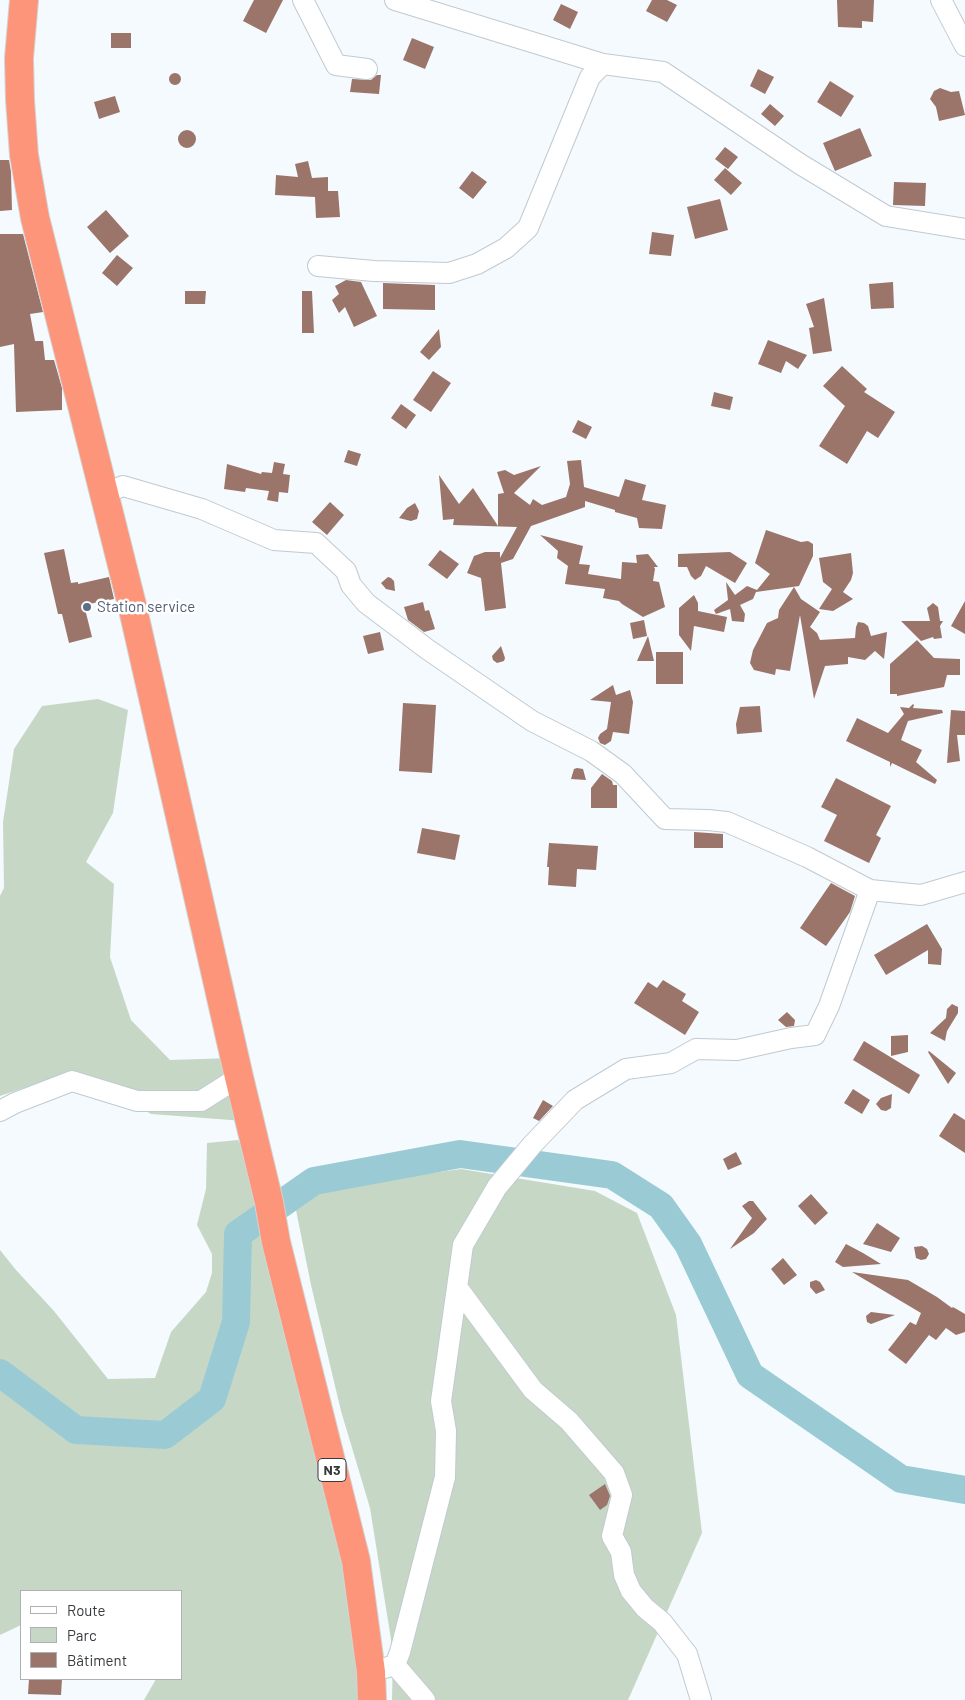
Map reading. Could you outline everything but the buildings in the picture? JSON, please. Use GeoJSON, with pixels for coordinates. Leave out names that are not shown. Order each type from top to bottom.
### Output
{"type":"FeatureCollection","features":[{"type":"Feature","properties":{"kind":"highway","name":"N3"},"geometry":{"type":"LineString","coordinates":[[24,0],[19,58],[24,155],[35,218],[134,614],[238,1077],[269,1202],[276,1242],[383,1669],[372,1700]]}},
{"type":"Feature","properties":{"kind":"street"},"geometry":{"type":"LineString","coordinates":[[302,0],[336,65],[367,69]]}},
{"type":"Feature","properties":{"kind":"street"},"geometry":{"type":"LineString","coordinates":[[395,0],[604,64],[663,72],[800,164],[886,216],[965,229]]}},
{"type":"Feature","properties":{"kind":"street"},"geometry":{"type":"LineString","coordinates":[[941,0],[965,46]]}},
{"type":"Feature","properties":{"kind":"street"},"geometry":{"type":"LineString","coordinates":[[318,266],[374,271],[449,273],[477,264],[506,248],[528,228],[590,77],[604,64]]}},
{"type":"Feature","properties":{"kind":"street"},"geometry":{"type":"LineString","coordinates":[[103,494],[123,486],[202,509],[274,540],[316,543],[346,571],[351,585],[366,603],[427,649],[532,721],[591,751],[624,774],[665,818],[727,822],[807,857],[870,890],[921,895],[965,882]]}},
{"type":"Feature","properties":{"kind":"street"},"geometry":{"type":"LineString","coordinates":[[425,1700],[383,1669],[445,1476],[446,1431],[441,1401],[463,1245],[497,1187],[532,1144],[575,1100],[626,1070],[671,1063],[696,1049],[737,1050],[791,1038],[815,1035],[832,998],[870,890]]}},
{"type":"Feature","properties":{"kind":"street"},"geometry":{"type":"LineString","coordinates":[[0,1111],[15,1102],[72,1081],[138,1101],[201,1101],[238,1077]]}},
{"type":"Feature","properties":{"kind":"street"},"geometry":{"type":"LineString","coordinates":[[457,1287],[533,1390],[569,1421],[614,1473],[622,1495],[612,1536],[622,1552],[624,1575],[631,1591],[645,1608],[662,1622],[686,1654],[701,1700]]}},
{"type":"Feature","properties":{"kind":"green space"},"geometry":{"type":"Polygon","coordinates":[[[98,699],[128,710],[113,813],[86,862],[114,884],[110,957],[131,1020],[170,1060],[232,1058],[244,1121],[151,1114],[92,1079],[33,1085],[0,1096],[0,896],[4,888],[3,822],[14,749],[42,706],[98,699]]]}},
{"type":"Feature","properties":{"kind":"green space"},"geometry":{"type":"Polygon","coordinates":[[[238,1140],[273,1197],[332,1498],[365,1700],[144,1700],[155,1680],[182,1680],[182,1590],[20,1590],[20,1625],[0,1635],[0,1250],[54,1311],[108,1379],[155,1378],[171,1332],[206,1292],[212,1273],[212,1254],[197,1225],[206,1189],[207,1143],[238,1140]]]}},
{"type":"Feature","properties":{"kind":"green space"},"geometry":{"type":"Polygon","coordinates":[[[461,1169],[595,1191],[637,1213],[676,1315],[702,1533],[628,1700],[392,1700],[393,1652],[370,1508],[341,1411],[311,1285],[296,1210],[329,1187],[461,1169]]]}},
{"type":"Feature","properties":{"kind":"waterway"},"geometry":{"type":"LineString","coordinates":[[0,1373],[76,1430],[165,1435],[212,1399],[236,1322],[238,1234],[314,1181],[460,1154],[612,1175],[661,1206],[688,1244],[750,1375],[901,1479],[965,1490]]}},
{"type":"Feature","properties":{"kind":"place","name":"Station service"},"geometry":{"type":"Point","coordinates":[87,607]}}]}
